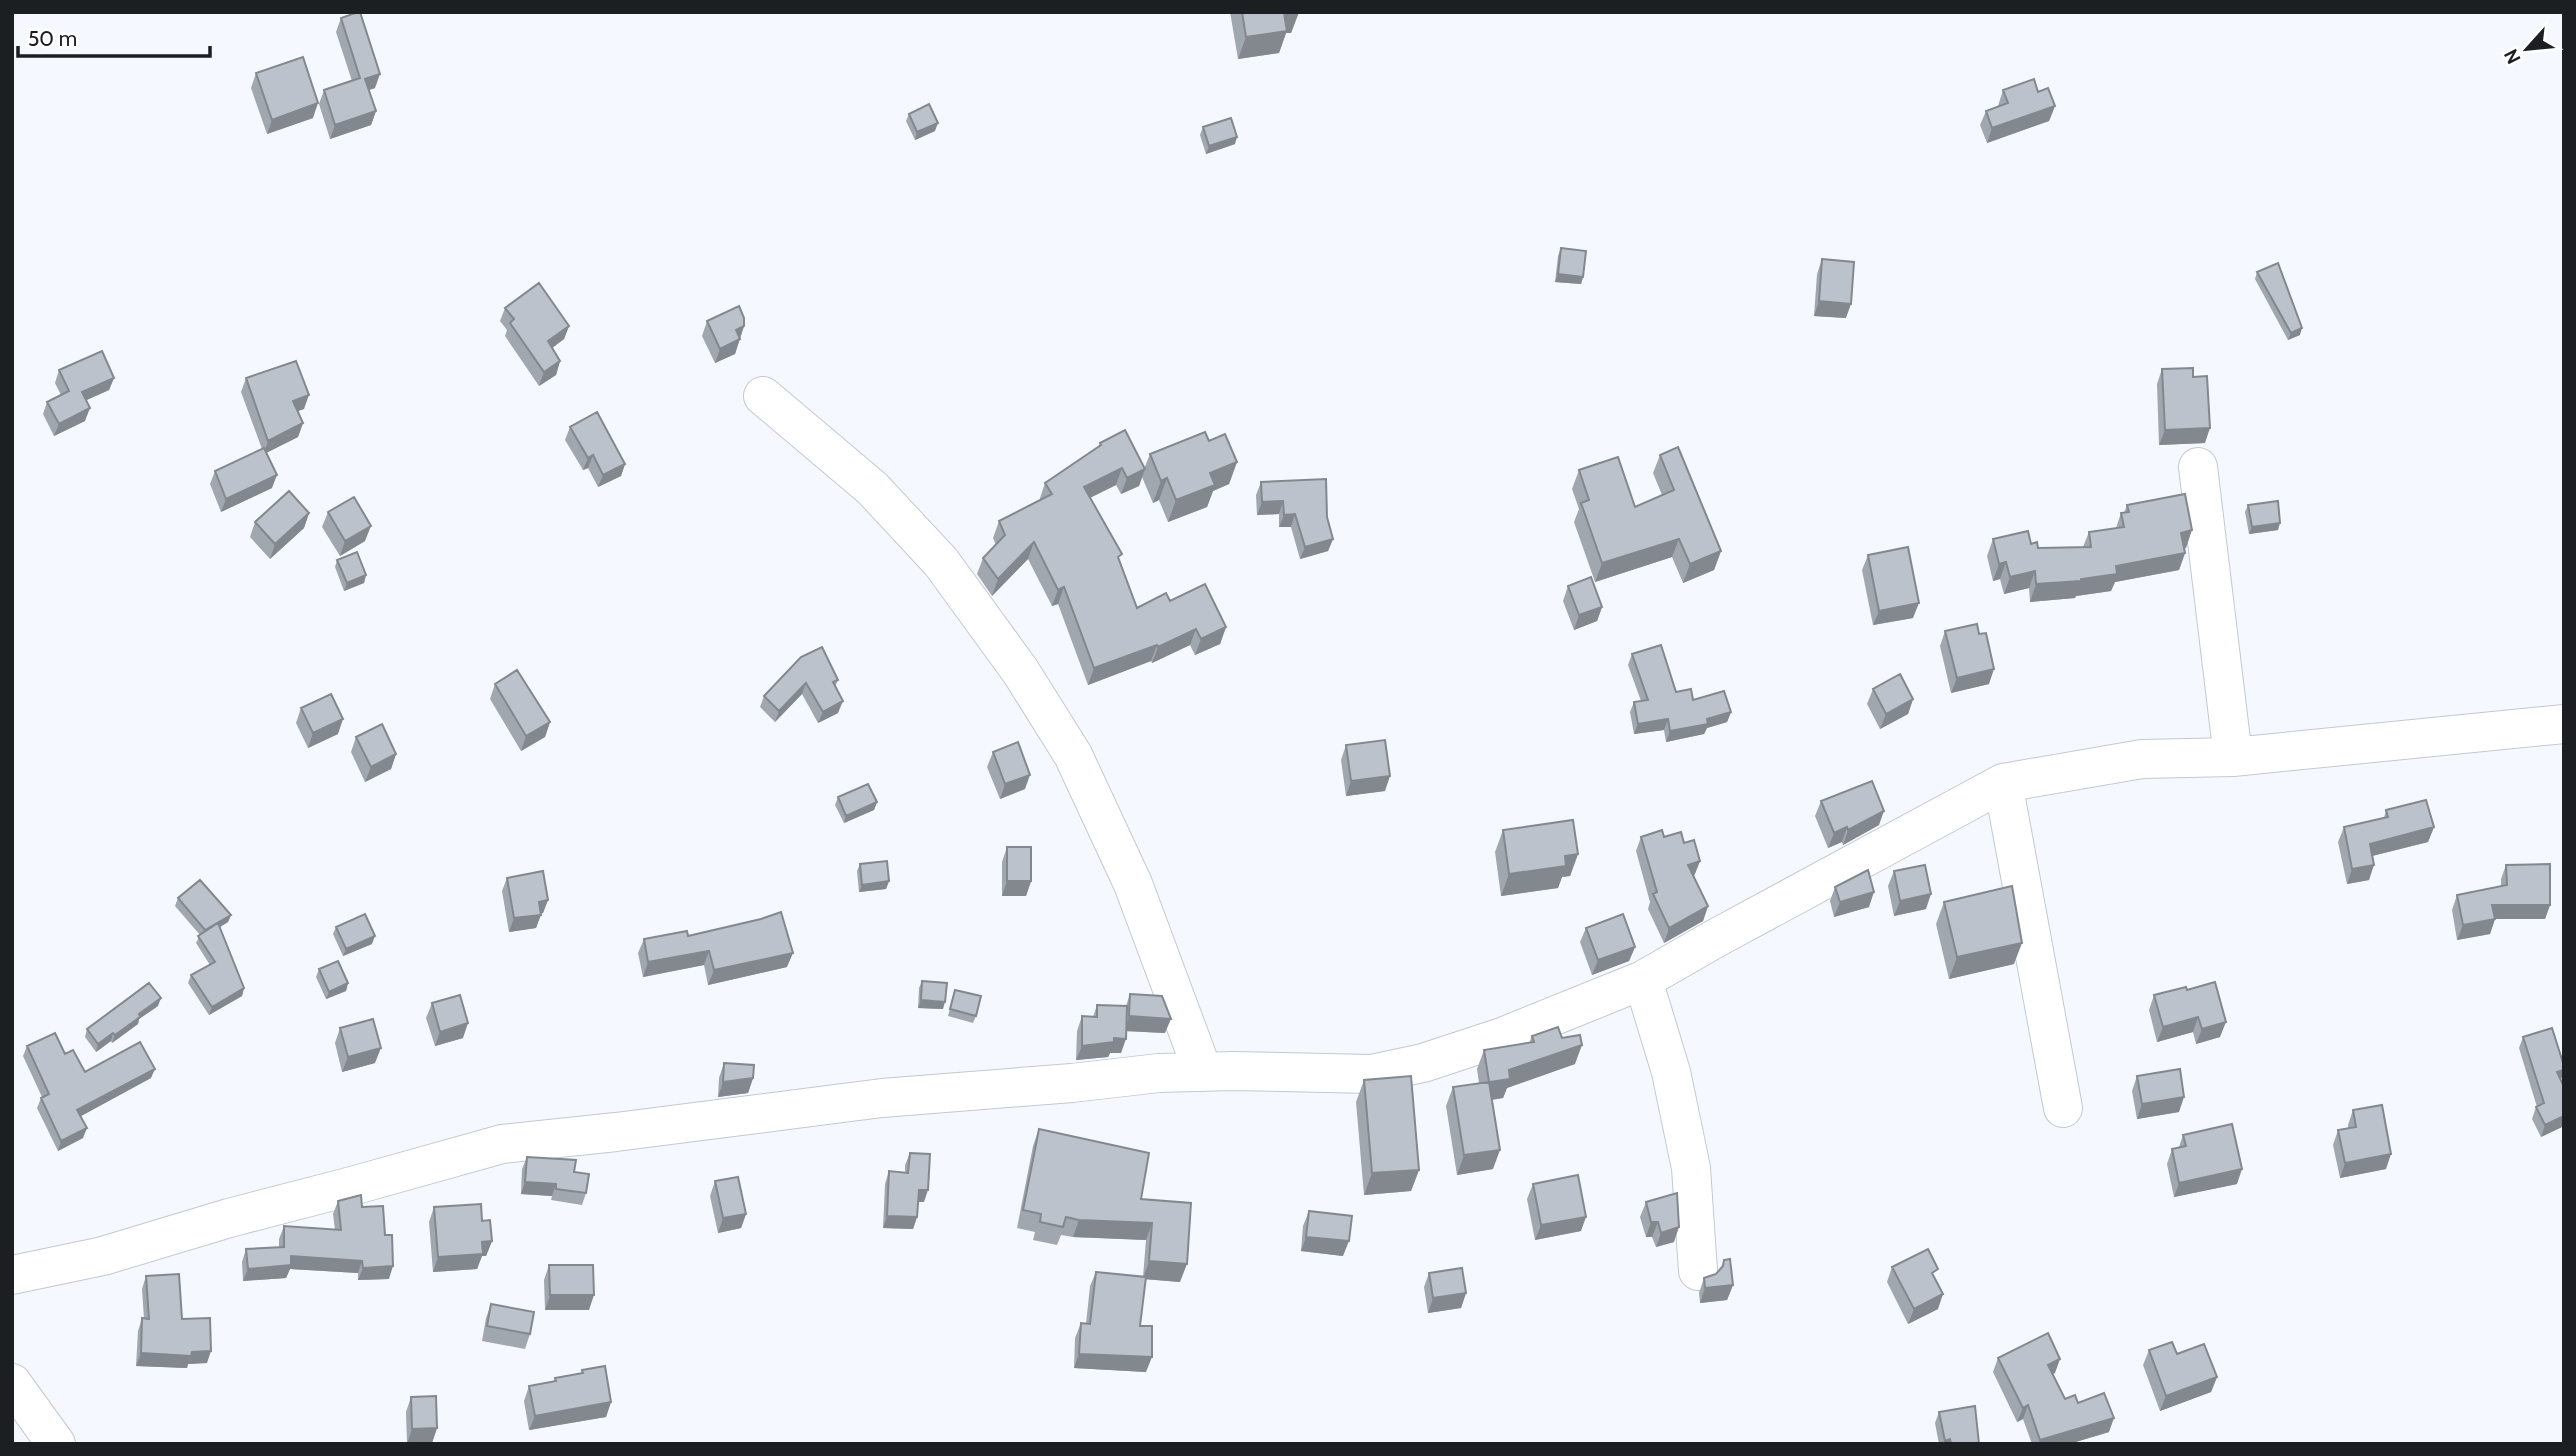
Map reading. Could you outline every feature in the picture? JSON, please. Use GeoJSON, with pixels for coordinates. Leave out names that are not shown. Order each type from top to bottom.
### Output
{"type":"FeatureCollection","features":[{"type":"Feature","properties":{"kind":"street"},"geometry":{"type":"LineString","coordinates":[[762,396],[872,488],[940,562],[1021,672],[1073,755],[1133,884],[1203,1072]]}},
{"type":"Feature","properties":{"kind":"street"},"geometry":{"type":"LineString","coordinates":[[2198,467],[2232,757]]}},
{"type":"Feature","properties":{"kind":"street"},"geometry":{"type":"LineString","coordinates":[[12,1275],[103,1256],[229,1218],[502,1144],[882,1098],[1072,1083],[1159,1073],[1371,1074],[1423,1063],[1502,1037],[1643,980],[2003,783],[2143,759],[2232,757],[2564,724]]}},
{"type":"Feature","properties":{"kind":"street"},"geometry":{"type":"LineString","coordinates":[[2003,783],[2063,1108]]}},
{"type":"Feature","properties":{"kind":"street"},"geometry":{"type":"LineString","coordinates":[[1643,980],[1671,1072],[1691,1168],[1698,1271]]}},
{"type":"Feature","properties":{"kind":"street"},"geometry":{"type":"LineString","coordinates":[[12,1383],[57,1444]]}},
{"type":"Feature","properties":{"kind":"building"},"geometry":{"type":"Polygon","coordinates":[[[358,12],[380,74],[365,79],[376,111],[335,125],[324,90],[360,78],[341,18],[358,12]]]}},
{"type":"Feature","properties":{"kind":"building"},"geometry":{"type":"Polygon","coordinates":[[[1242,12],[1289,12],[1284,13],[1287,31],[1246,37],[1242,12]]]}},
{"type":"Feature","properties":{"kind":"building"},"geometry":{"type":"Polygon","coordinates":[[[303,57],[318,103],[272,120],[256,73],[303,57]]]}},
{"type":"Feature","properties":{"kind":"building"},"geometry":{"type":"Polygon","coordinates":[[[2034,79],[2038,92],[2048,88],[2055,106],[1992,128],[1986,111],[2008,103],[2003,90],[2034,79]]]}},
{"type":"Feature","properties":{"kind":"building"},"geometry":{"type":"Polygon","coordinates":[[[929,104],[938,123],[917,132],[909,114],[929,104]]]}},
{"type":"Feature","properties":{"kind":"building"},"geometry":{"type":"Polygon","coordinates":[[[1231,118],[1237,137],[1209,146],[1203,127],[1231,118]]]}},
{"type":"Feature","properties":{"kind":"building"},"geometry":{"type":"Polygon","coordinates":[[[1561,248],[1586,251],[1583,277],[1558,274],[1561,248]]]}},
{"type":"Feature","properties":{"kind":"building"},"geometry":{"type":"Polygon","coordinates":[[[1822,259],[1854,262],[1851,304],[1819,301],[1822,259]]]}},
{"type":"Feature","properties":{"kind":"building"},"geometry":{"type":"Polygon","coordinates":[[[2278,263],[2302,328],[2291,333],[2257,272],[2278,263]]]}},
{"type":"Feature","properties":{"kind":"building"},"geometry":{"type":"Polygon","coordinates":[[[539,283],[569,326],[548,341],[560,361],[544,372],[510,323],[514,319],[505,308],[539,283]]]}},
{"type":"Feature","properties":{"kind":"building"},"geometry":{"type":"Polygon","coordinates":[[[739,306],[744,318],[744,326],[736,330],[740,339],[720,349],[707,321],[739,306]]]}},
{"type":"Feature","properties":{"kind":"building"},"geometry":{"type":"Polygon","coordinates":[[[102,351],[114,378],[82,392],[90,408],[59,424],[47,402],[69,391],[59,370],[102,351]]]}},
{"type":"Feature","properties":{"kind":"building"},"geometry":{"type":"Polygon","coordinates":[[[296,361],[309,395],[293,401],[303,423],[268,441],[246,378],[296,361]]]}},
{"type":"Feature","properties":{"kind":"building"},"geometry":{"type":"Polygon","coordinates":[[[2193,368],[2193,377],[2207,376],[2210,428],[2165,430],[2162,369],[2193,368]]]}},
{"type":"Feature","properties":{"kind":"building"},"geometry":{"type":"Polygon","coordinates":[[[597,412],[625,464],[603,475],[593,455],[588,458],[570,427],[597,412]]]}},
{"type":"Feature","properties":{"kind":"building"},"geometry":{"type":"Polygon","coordinates":[[[1125,430],[1145,469],[1127,478],[1122,468],[1084,487],[1122,554],[1118,557],[1137,608],[1166,593],[1170,601],[1205,584],[1226,627],[1201,639],[1196,629],[1158,647],[1157,645],[1094,668],[1064,587],[1058,590],[1034,542],[998,579],[983,558],[1005,535],[999,521],[1052,494],[1045,483],[1101,445],[1100,443],[1125,430]]]}},
{"type":"Feature","properties":{"kind":"building"},"geometry":{"type":"Polygon","coordinates":[[[1205,432],[1209,441],[1225,434],[1237,462],[1210,473],[1215,485],[1176,500],[1167,478],[1161,481],[1150,454],[1205,432]]]}},
{"type":"Feature","properties":{"kind":"building"},"geometry":{"type":"Polygon","coordinates":[[[1678,447],[1721,551],[1690,564],[1679,539],[1602,563],[1581,503],[1589,500],[1579,470],[1618,457],[1635,507],[1674,490],[1660,455],[1678,447]]]}},
{"type":"Feature","properties":{"kind":"building"},"geometry":{"type":"Polygon","coordinates":[[[264,448],[277,475],[226,499],[215,471],[264,448]]]}},
{"type":"Feature","properties":{"kind":"building"},"geometry":{"type":"Polygon","coordinates":[[[1326,479],[1327,517],[1333,539],[1305,547],[1295,514],[1284,515],[1283,501],[1262,502],[1261,482],[1326,479]]]}},
{"type":"Feature","properties":{"kind":"building"},"geometry":{"type":"Polygon","coordinates":[[[289,491],[309,513],[275,544],[255,522],[289,491]]]}},
{"type":"Feature","properties":{"kind":"building"},"geometry":{"type":"Polygon","coordinates":[[[2185,494],[2192,530],[2181,533],[2185,553],[2116,566],[2117,574],[2081,581],[2036,584],[2035,571],[2010,577],[2006,562],[1999,564],[1993,539],[2028,531],[2031,544],[2037,542],[2038,548],[2091,547],[2089,532],[2124,527],[2121,513],[2129,512],[2127,505],[2185,494]]]}},
{"type":"Feature","properties":{"kind":"building"},"geometry":{"type":"Polygon","coordinates":[[[354,497],[371,526],[345,541],[328,512],[354,497]]]}},
{"type":"Feature","properties":{"kind":"building"},"geometry":{"type":"Polygon","coordinates":[[[2278,501],[2280,523],[2252,527],[2248,505],[2278,501]]]}},
{"type":"Feature","properties":{"kind":"building"},"geometry":{"type":"Polygon","coordinates":[[[1908,547],[1919,603],[1879,611],[1868,555],[1908,547]]]}},
{"type":"Feature","properties":{"kind":"building"},"geometry":{"type":"Polygon","coordinates":[[[357,552],[366,575],[347,583],[337,560],[357,552]]]}},
{"type":"Feature","properties":{"kind":"building"},"geometry":{"type":"Polygon","coordinates":[[[1591,577],[1602,607],[1579,615],[1568,586],[1591,577]]]}},
{"type":"Feature","properties":{"kind":"building"},"geometry":{"type":"Polygon","coordinates":[[[1977,624],[1979,634],[1986,633],[1994,669],[1957,678],[1945,631],[1977,624]]]}},
{"type":"Feature","properties":{"kind":"building"},"geometry":{"type":"Polygon","coordinates":[[[1661,645],[1676,692],[1691,689],[1693,700],[1724,691],[1731,712],[1707,719],[1708,724],[1670,731],[1668,719],[1638,724],[1634,702],[1648,700],[1632,654],[1661,645]]]}},
{"type":"Feature","properties":{"kind":"building"},"geometry":{"type":"Polygon","coordinates":[[[822,647],[838,680],[833,682],[843,701],[823,712],[806,683],[779,711],[764,696],[801,657],[822,647]]]}},
{"type":"Feature","properties":{"kind":"building"},"geometry":{"type":"Polygon","coordinates":[[[517,670],[550,722],[526,736],[495,684],[517,670]]]}},
{"type":"Feature","properties":{"kind":"building"},"geometry":{"type":"Polygon","coordinates":[[[1900,674],[1913,699],[1886,714],[1873,689],[1900,674]]]}},
{"type":"Feature","properties":{"kind":"building"},"geometry":{"type":"Polygon","coordinates":[[[331,694],[343,719],[313,733],[301,708],[331,694]]]}},
{"type":"Feature","properties":{"kind":"building"},"geometry":{"type":"Polygon","coordinates":[[[382,724],[396,754],[371,767],[356,737],[382,724]]]}},
{"type":"Feature","properties":{"kind":"building"},"geometry":{"type":"Polygon","coordinates":[[[1385,740],[1390,776],[1351,781],[1346,745],[1385,740]]]}},
{"type":"Feature","properties":{"kind":"building"},"geometry":{"type":"Polygon","coordinates":[[[1018,742],[1030,775],[1005,784],[993,752],[1018,742]]]}},
{"type":"Feature","properties":{"kind":"building"},"geometry":{"type":"Polygon","coordinates":[[[1872,781],[1884,811],[1848,830],[1847,827],[1834,833],[1821,801],[1872,781]]]}},
{"type":"Feature","properties":{"kind":"building"},"geometry":{"type":"Polygon","coordinates":[[[868,784],[877,802],[846,816],[838,797],[868,784]]]}},
{"type":"Feature","properties":{"kind":"building"},"geometry":{"type":"Polygon","coordinates":[[[2426,800],[2434,827],[2370,844],[2374,865],[2352,869],[2344,827],[2388,817],[2386,810],[2426,800]]]}},
{"type":"Feature","properties":{"kind":"building"},"geometry":{"type":"Polygon","coordinates":[[[1573,820],[1578,854],[1565,856],[1566,866],[1509,874],[1503,830],[1573,820]]]}},
{"type":"Feature","properties":{"kind":"building"},"geometry":{"type":"Polygon","coordinates":[[[1662,830],[1664,837],[1681,832],[1684,843],[1694,840],[1700,861],[1688,865],[1708,906],[1669,928],[1653,894],[1657,892],[1641,837],[1662,830]]]}},
{"type":"Feature","properties":{"kind":"building"},"geometry":{"type":"Polygon","coordinates":[[[1007,847],[1031,847],[1031,881],[1007,881],[1007,847]]]}},
{"type":"Feature","properties":{"kind":"building"},"geometry":{"type":"Polygon","coordinates":[[[887,861],[889,881],[862,885],[860,864],[887,861]]]}},
{"type":"Feature","properties":{"kind":"building"},"geometry":{"type":"Polygon","coordinates":[[[2550,864],[2550,905],[2492,905],[2495,919],[2463,925],[2457,895],[2507,885],[2506,865],[2550,864]]]}},
{"type":"Feature","properties":{"kind":"building"},"geometry":{"type":"Polygon","coordinates":[[[1925,865],[1931,894],[1900,901],[1894,871],[1925,865]]]}},
{"type":"Feature","properties":{"kind":"building"},"geometry":{"type":"Polygon","coordinates":[[[1868,870],[1874,892],[1840,902],[1835,887],[1868,870]]]}},
{"type":"Feature","properties":{"kind":"building"},"geometry":{"type":"Polygon","coordinates":[[[543,871],[548,900],[539,902],[541,915],[514,918],[507,878],[543,871]]]}},
{"type":"Feature","properties":{"kind":"building"},"geometry":{"type":"Polygon","coordinates":[[[200,880],[231,915],[205,930],[178,898],[200,880]]]}},
{"type":"Feature","properties":{"kind":"building"},"geometry":{"type":"Polygon","coordinates":[[[2012,886],[2022,943],[1957,957],[1944,902],[2012,886]]]}},
{"type":"Feature","properties":{"kind":"building"},"geometry":{"type":"Polygon","coordinates":[[[781,912],[793,953],[714,970],[709,951],[648,962],[644,939],[687,931],[688,936],[781,912]]]}},
{"type":"Feature","properties":{"kind":"building"},"geometry":{"type":"Polygon","coordinates":[[[365,914],[375,936],[346,949],[336,927],[365,914]]]}},
{"type":"Feature","properties":{"kind":"building"},"geometry":{"type":"Polygon","coordinates":[[[1623,914],[1635,947],[1598,960],[1586,928],[1623,914]]]}},
{"type":"Feature","properties":{"kind":"building"},"geometry":{"type":"Polygon","coordinates":[[[218,923],[244,988],[212,1007],[191,975],[215,962],[198,936],[218,923]]]}},
{"type":"Feature","properties":{"kind":"building"},"geometry":{"type":"Polygon","coordinates":[[[338,961],[348,983],[329,992],[319,969],[338,961]]]}},
{"type":"Feature","properties":{"kind":"building"},"geometry":{"type":"Polygon","coordinates":[[[922,981],[947,983],[945,1002],[921,1000],[922,981]]]}},
{"type":"Feature","properties":{"kind":"building"},"geometry":{"type":"Polygon","coordinates":[[[2215,982],[2226,1022],[2202,1029],[2198,1017],[2163,1027],[2154,995],[2215,982]]]}},
{"type":"Feature","properties":{"kind":"building"},"geometry":{"type":"Polygon","coordinates":[[[149,983],[161,998],[139,1014],[140,1017],[98,1044],[87,1029],[149,983]]]}},
{"type":"Feature","properties":{"kind":"building"},"geometry":{"type":"Polygon","coordinates":[[[955,990],[981,996],[976,1016],[950,1009],[955,990]]]}},
{"type":"Feature","properties":{"kind":"building"},"geometry":{"type":"Polygon","coordinates":[[[1130,994],[1162,996],[1171,1019],[1129,1016],[1130,994]]]}},
{"type":"Feature","properties":{"kind":"building"},"geometry":{"type":"Polygon","coordinates":[[[460,995],[468,1023],[440,1032],[432,1003],[460,995]]]}},
{"type":"Feature","properties":{"kind":"building"},"geometry":{"type":"Polygon","coordinates":[[[1097,1005],[1127,1006],[1126,1039],[1114,1038],[1114,1042],[1082,1046],[1082,1016],[1097,1017],[1097,1005]]]}},
{"type":"Feature","properties":{"kind":"building"},"geometry":{"type":"Polygon","coordinates":[[[373,1019],[381,1048],[348,1057],[340,1028],[373,1019]]]}},
{"type":"Feature","properties":{"kind":"building"},"geometry":{"type":"Polygon","coordinates":[[[1558,1027],[1562,1038],[1580,1035],[1582,1045],[1509,1070],[1510,1079],[1489,1082],[1484,1050],[1534,1042],[1532,1036],[1558,1027]]]}},
{"type":"Feature","properties":{"kind":"building"},"geometry":{"type":"Polygon","coordinates":[[[2552,1028],[2564,1066],[2564,1070],[2557,1072],[2564,1087],[2564,1116],[2545,1125],[2536,1107],[2544,1103],[2523,1037],[2552,1028]]]}},
{"type":"Feature","properties":{"kind":"building"},"geometry":{"type":"Polygon","coordinates":[[[55,1033],[65,1054],[73,1050],[85,1072],[140,1042],[155,1069],[77,1110],[87,1128],[61,1141],[41,1098],[49,1094],[27,1046],[55,1033]]]}},
{"type":"Feature","properties":{"kind":"building"},"geometry":{"type":"Polygon","coordinates":[[[724,1063],[754,1065],[753,1078],[723,1082],[724,1063]]]}},
{"type":"Feature","properties":{"kind":"building"},"geometry":{"type":"Polygon","coordinates":[[[2180,1069],[2184,1097],[2142,1104],[2137,1076],[2180,1069]]]}},
{"type":"Feature","properties":{"kind":"building"},"geometry":{"type":"Polygon","coordinates":[[[1411,1076],[1419,1170],[1372,1173],[1364,1080],[1411,1076]]]}},
{"type":"Feature","properties":{"kind":"building"},"geometry":{"type":"Polygon","coordinates":[[[1489,1082],[1500,1150],[1464,1155],[1453,1087],[1489,1082]]]}},
{"type":"Feature","properties":{"kind":"building"},"geometry":{"type":"Polygon","coordinates":[[[2382,1105],[2391,1154],[2345,1163],[2338,1130],[2356,1127],[2353,1110],[2382,1105]]]}},
{"type":"Feature","properties":{"kind":"building"},"geometry":{"type":"Polygon","coordinates":[[[2232,1124],[2242,1169],[2179,1183],[2172,1149],[2186,1146],[2183,1135],[2232,1124]]]}},
{"type":"Feature","properties":{"kind":"building"},"geometry":{"type":"Polygon","coordinates":[[[1039,1129],[1149,1153],[1141,1199],[1191,1203],[1187,1264],[1149,1261],[1152,1223],[1066,1217],[1063,1227],[1040,1222],[1041,1214],[1023,1210],[1039,1129]]]}},
{"type":"Feature","properties":{"kind":"building"},"geometry":{"type":"Polygon","coordinates":[[[910,1153],[930,1154],[928,1190],[919,1190],[917,1217],[887,1216],[889,1171],[908,1173],[910,1153]]]}},
{"type":"Feature","properties":{"kind":"building"},"geometry":{"type":"Polygon","coordinates":[[[527,1157],[576,1160],[574,1172],[589,1174],[586,1193],[556,1189],[556,1184],[525,1182],[527,1157]]]}},
{"type":"Feature","properties":{"kind":"building"},"geometry":{"type":"Polygon","coordinates":[[[1578,1175],[1586,1217],[1541,1225],[1533,1184],[1578,1175]]]}},
{"type":"Feature","properties":{"kind":"building"},"geometry":{"type":"Polygon","coordinates":[[[738,1177],[746,1214],[723,1218],[715,1181],[738,1177]]]}},
{"type":"Feature","properties":{"kind":"building"},"geometry":{"type":"Polygon","coordinates":[[[1677,1193],[1679,1227],[1661,1233],[1658,1222],[1651,1222],[1646,1202],[1677,1193]]]}},
{"type":"Feature","properties":{"kind":"building"},"geometry":{"type":"Polygon","coordinates":[[[361,1195],[362,1207],[383,1206],[385,1235],[392,1235],[393,1266],[363,1268],[362,1261],[291,1256],[291,1265],[248,1269],[246,1249],[284,1247],[284,1226],[341,1230],[338,1201],[361,1195]]]}},
{"type":"Feature","properties":{"kind":"building"},"geometry":{"type":"Polygon","coordinates":[[[481,1204],[482,1221],[490,1220],[492,1241],[482,1242],[483,1254],[438,1257],[434,1207],[481,1204]]]}},
{"type":"Feature","properties":{"kind":"building"},"geometry":{"type":"Polygon","coordinates":[[[1309,1211],[1352,1216],[1349,1241],[1306,1237],[1309,1211]]]}},
{"type":"Feature","properties":{"kind":"building"},"geometry":{"type":"Polygon","coordinates":[[[1928,1249],[1938,1269],[1932,1273],[1943,1294],[1914,1309],[1892,1267],[1928,1249]]]}},
{"type":"Feature","properties":{"kind":"building"},"geometry":{"type":"Polygon","coordinates":[[[1730,1259],[1733,1285],[1705,1288],[1704,1278],[1716,1274],[1723,1266],[1724,1260],[1730,1259]]]}},
{"type":"Feature","properties":{"kind":"building"},"geometry":{"type":"Polygon","coordinates":[[[549,1265],[593,1265],[594,1295],[550,1295],[549,1265]]]}},
{"type":"Feature","properties":{"kind":"building"},"geometry":{"type":"Polygon","coordinates":[[[1462,1268],[1466,1293],[1433,1298],[1429,1273],[1462,1268]]]}},
{"type":"Feature","properties":{"kind":"building"},"geometry":{"type":"Polygon","coordinates":[[[1096,1272],[1146,1277],[1140,1326],[1152,1326],[1152,1357],[1079,1354],[1081,1323],[1090,1324],[1096,1272]]]}},
{"type":"Feature","properties":{"kind":"building"},"geometry":{"type":"Polygon","coordinates":[[[179,1274],[182,1319],[210,1318],[211,1351],[192,1352],[191,1356],[141,1353],[142,1318],[149,1319],[146,1276],[179,1274]]]}},
{"type":"Feature","properties":{"kind":"building"},"geometry":{"type":"Polygon","coordinates":[[[491,1304],[534,1312],[530,1334],[487,1326],[491,1304]]]}},
{"type":"Feature","properties":{"kind":"building"},"geometry":{"type":"Polygon","coordinates":[[[2048,1333],[2060,1359],[2048,1365],[2065,1399],[2075,1395],[2078,1403],[2104,1393],[2114,1418],[2040,1440],[2028,1405],[2023,1408],[1998,1358],[2048,1333]]]}},
{"type":"Feature","properties":{"kind":"building"},"geometry":{"type":"Polygon","coordinates":[[[2172,1342],[2177,1354],[2204,1344],[2217,1377],[2166,1396],[2149,1350],[2172,1342]]]}},
{"type":"Feature","properties":{"kind":"building"},"geometry":{"type":"Polygon","coordinates":[[[605,1366],[611,1402],[535,1416],[529,1386],[605,1366]]]}},
{"type":"Feature","properties":{"kind":"building"},"geometry":{"type":"Polygon","coordinates":[[[436,1396],[437,1428],[412,1429],[411,1397],[436,1396]]]}},
{"type":"Feature","properties":{"kind":"building"},"geometry":{"type":"Polygon","coordinates":[[[1975,1406],[1979,1444],[1951,1444],[1950,1439],[1945,1441],[1939,1412],[1975,1406]]]}}]}
